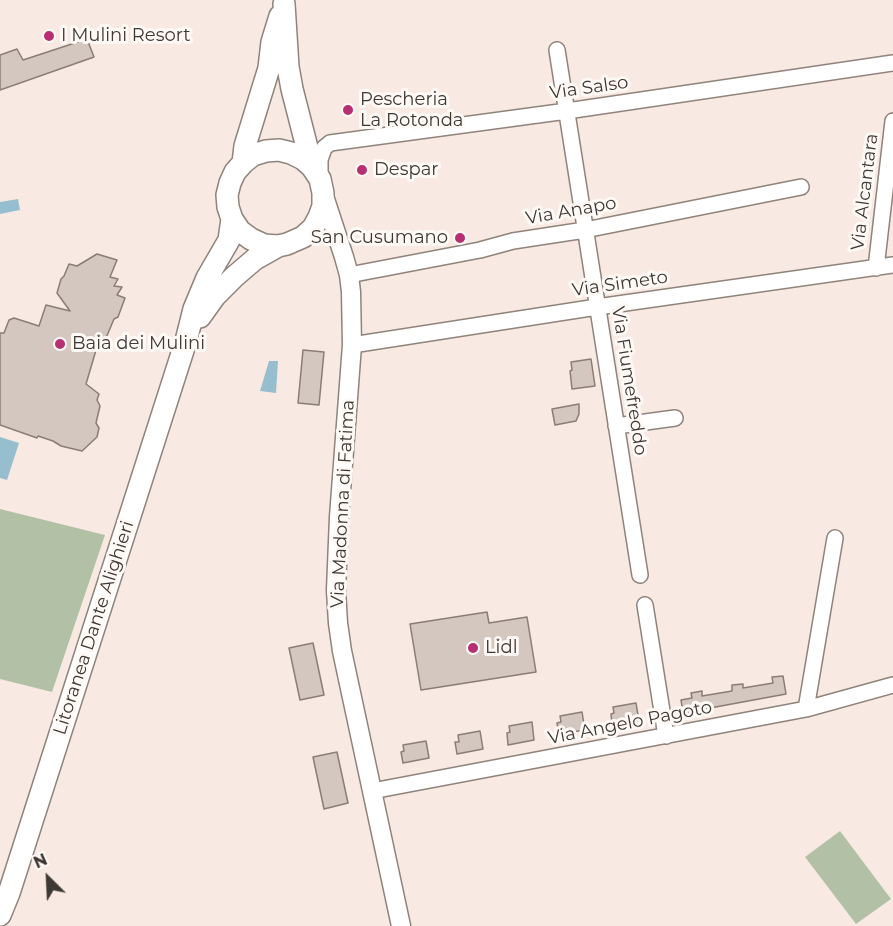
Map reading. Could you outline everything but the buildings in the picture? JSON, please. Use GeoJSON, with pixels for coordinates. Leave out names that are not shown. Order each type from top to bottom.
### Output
{"type":"FeatureCollection","features":[{"type":"Feature","properties":{"kind":"main road"},"geometry":{"type":"LineString","coordinates":[[243,163],[245,146],[269,68],[272,42],[284,2]]}},
{"type":"Feature","properties":{"kind":"main road"},"geometry":{"type":"LineString","coordinates":[[186,341],[199,317],[234,277],[255,260],[278,246],[303,237],[313,228],[319,218],[322,206],[318,180],[290,78],[284,2]]}},
{"type":"Feature","properties":{"kind":"main road"},"geometry":{"type":"LineString","coordinates":[[278,246],[251,239],[240,231],[232,219],[228,207],[228,189],[235,172],[254,155],[279,150],[303,159],[318,180]]}},
{"type":"Feature","properties":{"kind":"main road"},"geometry":{"type":"LineString","coordinates":[[186,341],[194,309],[207,278],[229,240],[232,219]]}},
{"type":"Feature","properties":{"kind":"main road","name":"Litoranea Dante Alighieri"},"geometry":{"type":"LineString","coordinates":[[0,915],[186,341]]}},
{"type":"Feature","properties":{"kind":"street","name":"Via Fiumefreddo"},"geometry":{"type":"LineString","coordinates":[[557,50],[640,575]]}},
{"type":"Feature","properties":{"kind":"street","name":"Via Salso"},"geometry":{"type":"LineString","coordinates":[[318,180],[320,160],[324,148],[330,143],[893,63]]}},
{"type":"Feature","properties":{"kind":"street","name":"Via Alcantara"},"geometry":{"type":"LineString","coordinates":[[876,268],[893,121]]}},
{"type":"Feature","properties":{"kind":"street","name":"Via Madonna di Fatima"},"geometry":{"type":"LineString","coordinates":[[318,180],[344,257],[351,292],[352,345],[335,595],[342,651],[401,926]]}},
{"type":"Feature","properties":{"kind":"street","name":"Via Anapo"},"geometry":{"type":"LineString","coordinates":[[349,275],[480,250],[513,241],[585,230],[801,187]]}},
{"type":"Feature","properties":{"kind":"street"},"geometry":{"type":"LineString","coordinates":[[303,237],[317,235],[328,238],[344,257]]}},
{"type":"Feature","properties":{"kind":"street","name":"Via Simeto"},"geometry":{"type":"LineString","coordinates":[[352,345],[597,307],[893,266]]}},
{"type":"Feature","properties":{"kind":"street"},"geometry":{"type":"LineString","coordinates":[[616,426],[675,417]]}},
{"type":"Feature","properties":{"kind":"street"},"geometry":{"type":"LineString","coordinates":[[806,709],[834,538]]}},
{"type":"Feature","properties":{"kind":"street"},"geometry":{"type":"LineString","coordinates":[[645,606],[666,736]]}},
{"type":"Feature","properties":{"kind":"street","name":"Via Angelo Pagoto"},"geometry":{"type":"LineString","coordinates":[[372,791],[806,709],[893,685]]}},
{"type":"Feature","properties":{"kind":"green space"},"geometry":{"type":"Polygon","coordinates":[[[0,509],[105,535],[52,692],[0,679],[0,509]]]}},
{"type":"Feature","properties":{"kind":"green space"},"geometry":{"type":"Polygon","coordinates":[[[840,831],[891,899],[856,924],[805,857],[840,831]]]}},
{"type":"Feature","properties":{"kind":"water"},"geometry":{"type":"Polygon","coordinates":[[[18,199],[20,210],[0,214],[0,202],[18,199]]]}},
{"type":"Feature","properties":{"kind":"water"},"geometry":{"type":"Polygon","coordinates":[[[269,361],[278,361],[276,393],[260,391],[269,361]]]}},
{"type":"Feature","properties":{"kind":"water"},"geometry":{"type":"Polygon","coordinates":[[[0,437],[19,443],[7,480],[0,478],[0,437]]]}},
{"type":"Feature","properties":{"kind":"place","name":"I Mulini Resort"},"geometry":{"type":"Point","coordinates":[49,36]}},
{"type":"Feature","properties":{"kind":"place","name":"Pescheria La Rotonda"},"geometry":{"type":"Point","coordinates":[348,110]}},
{"type":"Feature","properties":{"kind":"place","name":"Despar"},"geometry":{"type":"Point","coordinates":[362,170]}},
{"type":"Feature","properties":{"kind":"place","name":"San Cusumano"},"geometry":{"type":"Point","coordinates":[460,238]}},
{"type":"Feature","properties":{"kind":"place","name":"Baia dei Mulini"},"geometry":{"type":"Point","coordinates":[60,344]}},
{"type":"Feature","properties":{"kind":"place","name":"Lidl"},"geometry":{"type":"Point","coordinates":[473,648]}}]}
